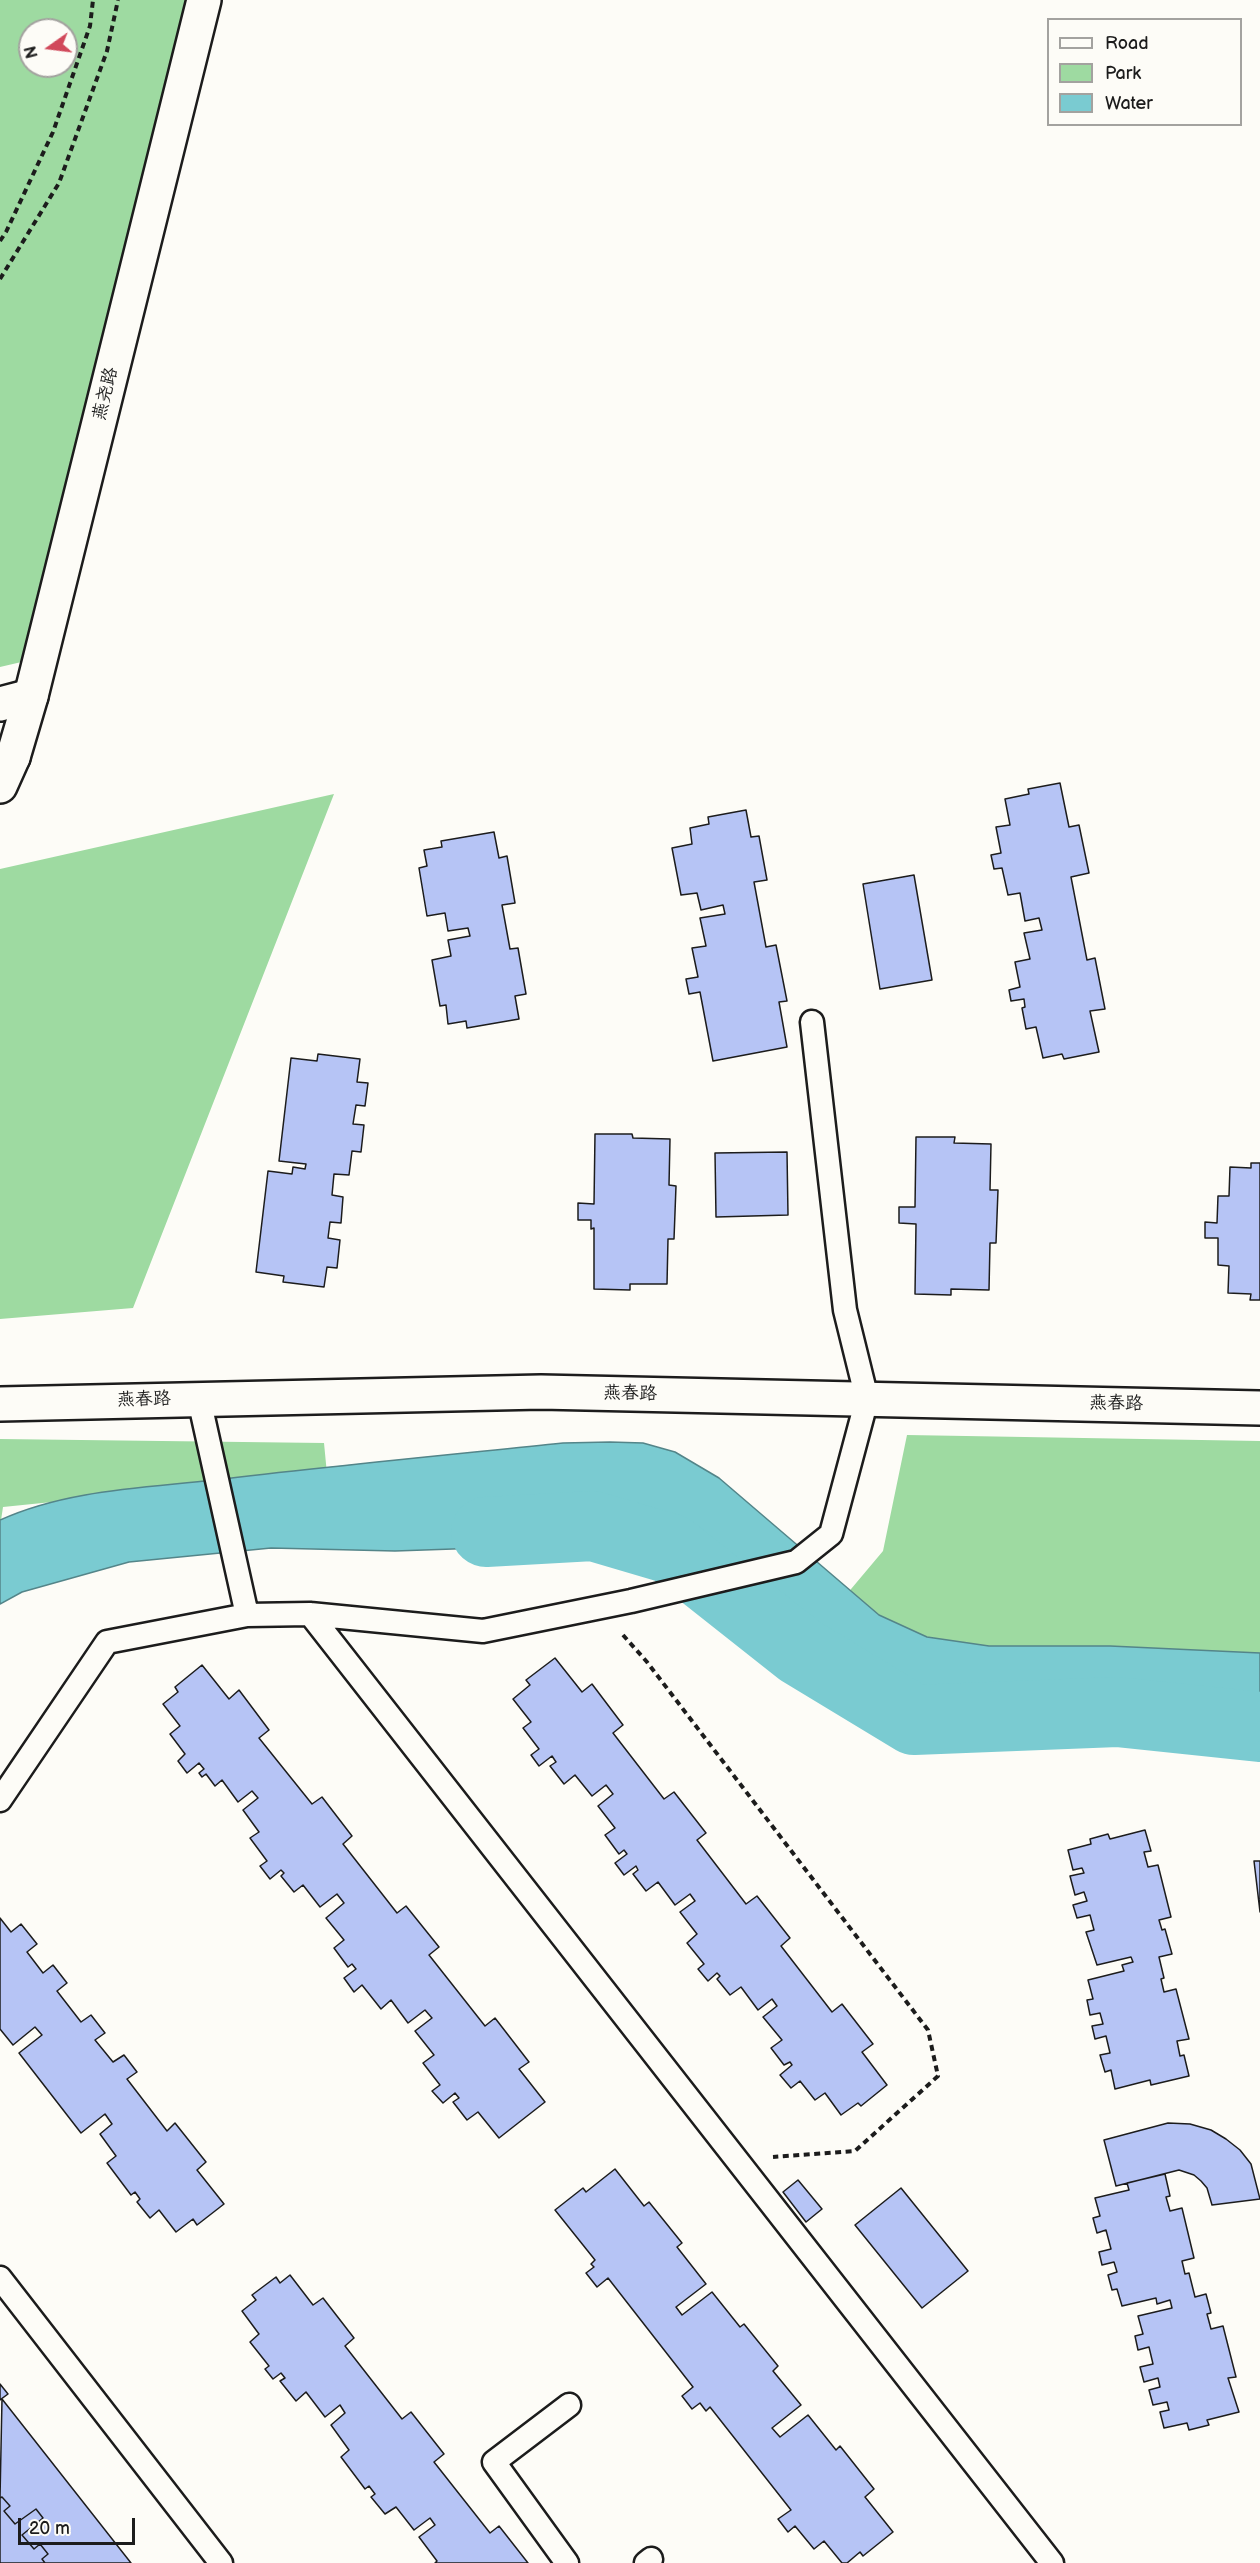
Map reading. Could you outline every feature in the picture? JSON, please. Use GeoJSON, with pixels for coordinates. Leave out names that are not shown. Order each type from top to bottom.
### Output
{"type":"FeatureCollection","features":[{"type":"Feature","properties":{"kind":"street","name":"燕尧路"},"geometry":{"type":"LineString","coordinates":[[4,767],[15,700],[204,0]]}},
{"type":"Feature","properties":{"kind":"street","name":"燕春路"},"geometry":{"type":"LineString","coordinates":[[0,1404],[541,1392],[1260,1408]]}},
{"type":"Feature","properties":{"kind":"lane"},"geometry":{"type":"LineString","coordinates":[[0,1800],[107,1642],[247,1615],[310,1614],[483,1631],[796,1562],[831,1534],[867,1399],[845,1310],[812,1022]]}},
{"type":"Feature","properties":{"kind":"lane"},"geometry":{"type":"LineString","coordinates":[[199,1399],[247,1615]]}},
{"type":"Feature","properties":{"kind":"lane"},"geometry":{"type":"LineString","coordinates":[[310,1614],[1052,2563]]}},
{"type":"Feature","properties":{"kind":"lane"},"geometry":{"type":"LineString","coordinates":[[0,2278],[221,2563]]}},
{"type":"Feature","properties":{"kind":"lane"},"geometry":{"type":"LineString","coordinates":[[567,2563],[494,2462],[569,2404]]}},
{"type":"Feature","properties":{"kind":"path"},"geometry":{"type":"LineString","coordinates":[[0,241],[53,132],[90,26],[93,0]]}},
{"type":"Feature","properties":{"kind":"path"},"geometry":{"type":"LineString","coordinates":[[0,279],[59,183],[107,51],[118,0]]}},
{"type":"Feature","properties":{"kind":"path"},"geometry":{"type":"LineString","coordinates":[[599,1607],[647,1662],[928,2030],[938,2076],[855,2151],[737,2160]]}},
{"type":"Feature","properties":{"kind":"green space"},"geometry":{"type":"Polygon","coordinates":[[[0,0],[188,0],[30,660],[0,667],[0,0]]]}},
{"type":"Feature","properties":{"kind":"green space"},"geometry":{"type":"Polygon","coordinates":[[[334,794],[133,1308],[0,1319],[0,869],[334,794]]]}},
{"type":"Feature","properties":{"kind":"green space"},"geometry":{"type":"Polygon","coordinates":[[[907,1435],[1260,1441],[1260,1679],[901,1640],[846,1595],[883,1551],[907,1435]]]}},
{"type":"Feature","properties":{"kind":"green space"},"geometry":{"type":"Polygon","coordinates":[[[0,1439],[324,1443],[327,1474],[3,1507],[0,1527],[0,1439]]]}},
{"type":"Feature","properties":{"kind":"water"},"geometry":{"type":"Polygon","coordinates":[[[563,1443],[643,1443],[675,1452],[719,1478],[879,1615],[927,1637],[989,1646],[1110,1646],[1260,1653],[1260,1734],[1059,1716],[936,1709],[896,1702],[878,1693],[817,1641],[696,1548],[655,1528],[614,1524],[589,1525],[482,1548],[395,1551],[271,1548],[129,1562],[22,1592],[0,1604],[0,1520],[51,1502],[132,1488],[345,1465],[563,1443]]]}},
{"type":"Feature","properties":{"kind":"building"},"geometry":{"type":"Polygon","coordinates":[[[1060,783],[1069,827],[1079,825],[1089,873],[1071,877],[1087,960],[1095,958],[1105,1009],[1090,1011],[1099,1052],[1064,1059],[1062,1054],[1043,1058],[1036,1027],[1026,1029],[1022,1008],[1025,1007],[1024,999],[1011,1001],[1009,990],[1020,987],[1015,962],[1030,959],[1024,933],[1042,930],[1039,918],[1025,921],[1020,893],[1008,895],[1002,868],[994,869],[991,855],[1001,853],[996,827],[1010,825],[1005,799],[1029,794],[1028,789],[1060,783]]]}},
{"type":"Feature","properties":{"kind":"building"},"geometry":{"type":"Polygon","coordinates":[[[746,810],[751,837],[759,836],[767,880],[754,882],[766,947],[776,945],[787,1001],[779,1002],[787,1047],[713,1061],[700,992],[689,994],[686,979],[698,977],[692,948],[706,946],[700,918],[725,914],[723,905],[701,910],[697,893],[681,895],[672,848],[692,844],[690,828],[709,824],[708,817],[746,810]]]}},
{"type":"Feature","properties":{"kind":"building"},"geometry":{"type":"Polygon","coordinates":[[[494,832],[499,858],[507,856],[515,903],[502,905],[510,949],[518,948],[526,994],[515,996],[519,1019],[467,1028],[466,1021],[448,1024],[446,1005],[440,1006],[432,960],[451,956],[448,940],[470,936],[468,928],[448,931],[445,913],[427,916],[419,868],[427,866],[424,850],[442,847],[441,841],[494,832]]]}},
{"type":"Feature","properties":{"kind":"building"},"geometry":{"type":"Polygon","coordinates":[[[914,875],[932,980],[880,989],[863,884],[914,875]]]}},
{"type":"Feature","properties":{"kind":"building"},"geometry":{"type":"Polygon","coordinates":[[[318,1054],[360,1059],[357,1082],[368,1083],[365,1106],[356,1105],[353,1124],[364,1125],[361,1152],[352,1151],[349,1175],[334,1174],[332,1195],[343,1197],[341,1223],[330,1222],[328,1238],[340,1240],[337,1268],[327,1267],[324,1287],[283,1282],[284,1276],[256,1272],[268,1171],[292,1174],[293,1167],[305,1169],[306,1164],[279,1161],[291,1058],[317,1061],[318,1054]]]}},
{"type":"Feature","properties":{"kind":"building"},"geometry":{"type":"Polygon","coordinates":[[[595,1134],[632,1134],[633,1138],[670,1139],[669,1185],[676,1186],[674,1239],[668,1239],[667,1284],[630,1284],[630,1290],[594,1289],[594,1228],[591,1229],[591,1220],[578,1220],[578,1203],[594,1204],[595,1134]]]}},
{"type":"Feature","properties":{"kind":"building"},"geometry":{"type":"Polygon","coordinates":[[[916,1137],[955,1137],[954,1143],[991,1144],[990,1190],[998,1190],[996,1243],[990,1243],[989,1290],[951,1289],[951,1295],[915,1294],[916,1224],[899,1223],[899,1207],[915,1207],[916,1137]]]}},
{"type":"Feature","properties":{"kind":"building"},"geometry":{"type":"Polygon","coordinates":[[[787,1152],[788,1215],[716,1217],[715,1153],[787,1152]]]}},
{"type":"Feature","properties":{"kind":"building"},"geometry":{"type":"Polygon","coordinates":[[[1251,1163],[1260,1163],[1260,1300],[1250,1300],[1251,1294],[1228,1293],[1229,1266],[1218,1265],[1218,1238],[1205,1238],[1205,1222],[1217,1223],[1218,1196],[1229,1196],[1230,1167],[1251,1168],[1251,1163]]]}},
{"type":"Feature","properties":{"kind":"building"},"geometry":{"type":"Polygon","coordinates":[[[555,1658],[582,1692],[592,1684],[623,1725],[613,1733],[664,1799],[674,1792],[706,1833],[697,1840],[746,1904],[757,1896],[790,1938],[781,1946],[832,2012],[842,2004],[873,2044],[862,2052],[887,2085],[861,2106],[858,2103],[841,2115],[825,2093],[815,2100],[800,2081],[791,2088],[780,2075],[792,2065],[790,2062],[784,2065],[771,2048],[782,2040],[763,2017],[777,2006],[772,1999],[758,2010],[741,1987],[730,1995],[717,1979],[720,1976],[717,1973],[708,1981],[698,1969],[704,1964],[687,1943],[697,1934],[680,1912],[695,1901],[690,1894],[675,1905],[658,1882],[646,1891],[633,1874],[638,1870],[636,1866],[624,1875],[615,1863],[627,1854],[624,1850],[619,1854],[605,1835],[615,1828],[598,1806],[613,1794],[606,1785],[592,1796],[575,1775],[564,1784],[550,1766],[556,1762],[552,1756],[539,1766],[531,1755],[539,1749],[523,1728],[531,1722],[513,1699],[530,1685],[526,1680],[555,1658]]]}},
{"type":"Feature","properties":{"kind":"building"},"geometry":{"type":"Polygon","coordinates":[[[202,1665],[229,1699],[239,1690],[269,1730],[259,1738],[312,1804],[322,1797],[352,1836],[343,1844],[397,1913],[406,1906],[439,1947],[429,1955],[485,2026],[495,2018],[529,2062],[519,2069],[545,2102],[499,2138],[478,2112],[467,2120],[453,2102],[459,2098],[455,2093],[443,2103],[432,2091],[440,2085],[423,2063],[434,2055],[415,2031],[432,2018],[425,2010],[408,2023],[391,2000],[381,2009],[362,1985],[354,1992],[344,1978],[356,1969],[352,1964],[348,1967],[334,1948],[344,1940],[326,1918],[344,1903],[337,1894],[320,1907],[303,1885],[294,1892],[281,1876],[284,1873],[281,1870],[270,1879],[260,1866],[267,1861],[250,1838],[259,1832],[243,1810],[258,1798],[252,1791],[238,1802],[222,1780],[215,1786],[206,1774],[202,1777],[199,1773],[204,1769],[199,1763],[187,1773],[178,1761],[185,1754],[170,1734],[180,1726],[163,1704],[178,1692],[175,1687],[202,1665]]]}},
{"type":"Feature","properties":{"kind":"building"},"geometry":{"type":"Polygon","coordinates":[[[1145,1830],[1151,1851],[1144,1852],[1148,1867],[1158,1865],[1171,1917],[1159,1920],[1162,1930],[1165,1929],[1172,1954],[1159,1957],[1164,1978],[1161,1979],[1164,1992],[1176,1989],[1189,2039],[1177,2041],[1180,2056],[1184,2055],[1189,2076],[1151,2085],[1150,2080],[1115,2089],[1111,2070],[1105,2072],[1100,2055],[1110,2053],[1106,2036],[1095,2039],[1092,2026],[1103,2024],[1100,2013],[1090,2015],[1087,2000],[1093,1999],[1088,1980],[1124,1971],[1122,1965],[1133,1962],[1131,1957],[1097,1965],[1086,1932],[1094,1930],[1090,1915],[1077,1918],[1073,1905],[1087,1901],[1084,1892],[1075,1895],[1070,1876],[1084,1873],[1082,1868],[1073,1870],[1068,1850],[1091,1844],[1090,1839],[1108,1834],[1110,1839],[1145,1830]]]}},
{"type":"Feature","properties":{"kind":"building"},"geometry":{"type":"Polygon","coordinates":[[[1254,1861],[1260,1861],[1260,1912],[1254,1861]]]}},
{"type":"Feature","properties":{"kind":"building"},"geometry":{"type":"Polygon","coordinates":[[[0,1918],[11,1932],[21,1924],[37,1944],[27,1952],[43,1973],[53,1965],[67,1983],[57,1991],[81,2022],[91,2015],[105,2033],[95,2040],[113,2062],[124,2055],[137,2072],[127,2079],[167,2131],[175,2123],[206,2162],[197,2170],[224,2204],[197,2225],[193,2219],[176,2232],[159,2210],[150,2218],[137,2202],[140,2199],[135,2192],[131,2195],[107,2163],[116,2156],[100,2134],[112,2124],[105,2114],[81,2133],[19,2053],[42,2035],[35,2027],[13,2045],[0,2029],[0,1918]]]}},
{"type":"Feature","properties":{"kind":"building"},"geometry":{"type":"Polygon","coordinates":[[[1168,2123],[1190,2124],[1211,2130],[1240,2150],[1251,2164],[1260,2199],[1212,2205],[1207,2188],[1201,2181],[1194,2175],[1179,2170],[1116,2186],[1104,2140],[1168,2123]]]}},
{"type":"Feature","properties":{"kind":"building"},"geometry":{"type":"Polygon","coordinates":[[[615,2169],[644,2206],[649,2202],[682,2243],[677,2247],[706,2284],[676,2307],[682,2315],[712,2292],[740,2327],[744,2324],[778,2366],[773,2371],[801,2405],[772,2428],[780,2437],[808,2415],[836,2450],[840,2446],[874,2489],[865,2497],[893,2532],[863,2556],[860,2552],[847,2563],[842,2563],[824,2541],[814,2549],[795,2526],[788,2532],[778,2519],[791,2510],[710,2407],[706,2411],[700,2403],[692,2409],[682,2396],[693,2387],[608,2278],[597,2287],[586,2273],[594,2267],[591,2264],[595,2260],[555,2210],[583,2188],[586,2192],[615,2169]]]}},
{"type":"Feature","properties":{"kind":"building"},"geometry":{"type":"Polygon","coordinates":[[[1165,2174],[1170,2196],[1166,2197],[1170,2211],[1182,2208],[1194,2258],[1182,2261],[1185,2274],[1189,2273],[1195,2297],[1206,2294],[1211,2313],[1207,2314],[1211,2329],[1223,2326],[1236,2377],[1228,2378],[1239,2412],[1207,2420],[1209,2425],[1189,2430],[1187,2423],[1164,2428],[1160,2412],[1169,2410],[1167,2402],[1153,2405],[1149,2390],[1160,2387],[1158,2378],[1144,2382],[1140,2367],[1153,2364],[1149,2347],[1138,2350],[1135,2336],[1143,2334],[1138,2316],[1172,2308],[1170,2300],[1157,2304],[1156,2298],[1122,2306],[1117,2289],[1112,2290],[1108,2275],[1117,2272],[1114,2262],[1102,2265],[1099,2252],[1111,2249],[1106,2230],[1097,2233],[1093,2218],[1100,2216],[1095,2198],[1129,2190],[1127,2183],[1165,2174]]]}},
{"type":"Feature","properties":{"kind":"building"},"geometry":{"type":"Polygon","coordinates":[[[798,2180],[822,2209],[806,2222],[783,2192],[798,2180]]]}},
{"type":"Feature","properties":{"kind":"building"},"geometry":{"type":"Polygon","coordinates":[[[901,2188],[968,2271],[922,2308],[855,2225],[901,2188]]]}},
{"type":"Feature","properties":{"kind":"building"},"geometry":{"type":"Polygon","coordinates":[[[290,2275],[313,2305],[323,2298],[354,2338],[345,2346],[402,2419],[411,2412],[444,2454],[434,2462],[490,2533],[499,2526],[528,2563],[435,2563],[437,2561],[419,2537],[435,2525],[430,2518],[414,2530],[396,2507],[385,2514],[371,2497],[375,2494],[369,2486],[365,2489],[341,2457],[349,2450],[331,2425],[345,2413],[340,2405],[325,2417],[306,2392],[296,2401],[280,2381],[285,2378],[281,2373],[273,2379],[265,2369],[269,2366],[250,2342],[259,2334],[242,2311],[256,2300],[252,2295],[276,2277],[280,2283],[290,2275]]]}},
{"type":"Feature","properties":{"kind":"building"},"geometry":{"type":"Polygon","coordinates":[[[0,2384],[8,2394],[0,2400],[0,2384]]]}},
{"type":"Feature","properties":{"kind":"building"},"geometry":{"type":"Polygon","coordinates":[[[2,2399],[131,2563],[45,2563],[42,2559],[48,2554],[40,2544],[34,2549],[22,2535],[43,2518],[36,2509],[15,2524],[4,2511],[10,2506],[2,2497],[0,2498],[2,2399]]]}},
{"type":"Feature","properties":{"kind":"building"},"geometry":{"type":"Polygon","coordinates":[[[2,2497],[10,2506],[4,2511],[15,2524],[36,2509],[43,2518],[22,2535],[34,2549],[40,2544],[48,2554],[42,2559],[45,2563],[0,2563],[0,2498],[2,2497]]]}},
{"type":"Feature","properties":{"kind":"waterway"},"geometry":{"type":"LineString","coordinates":[[486,1532],[593,1526],[671,1549],[800,1651],[914,1720],[1117,1712],[1260,1727]]}}]}
